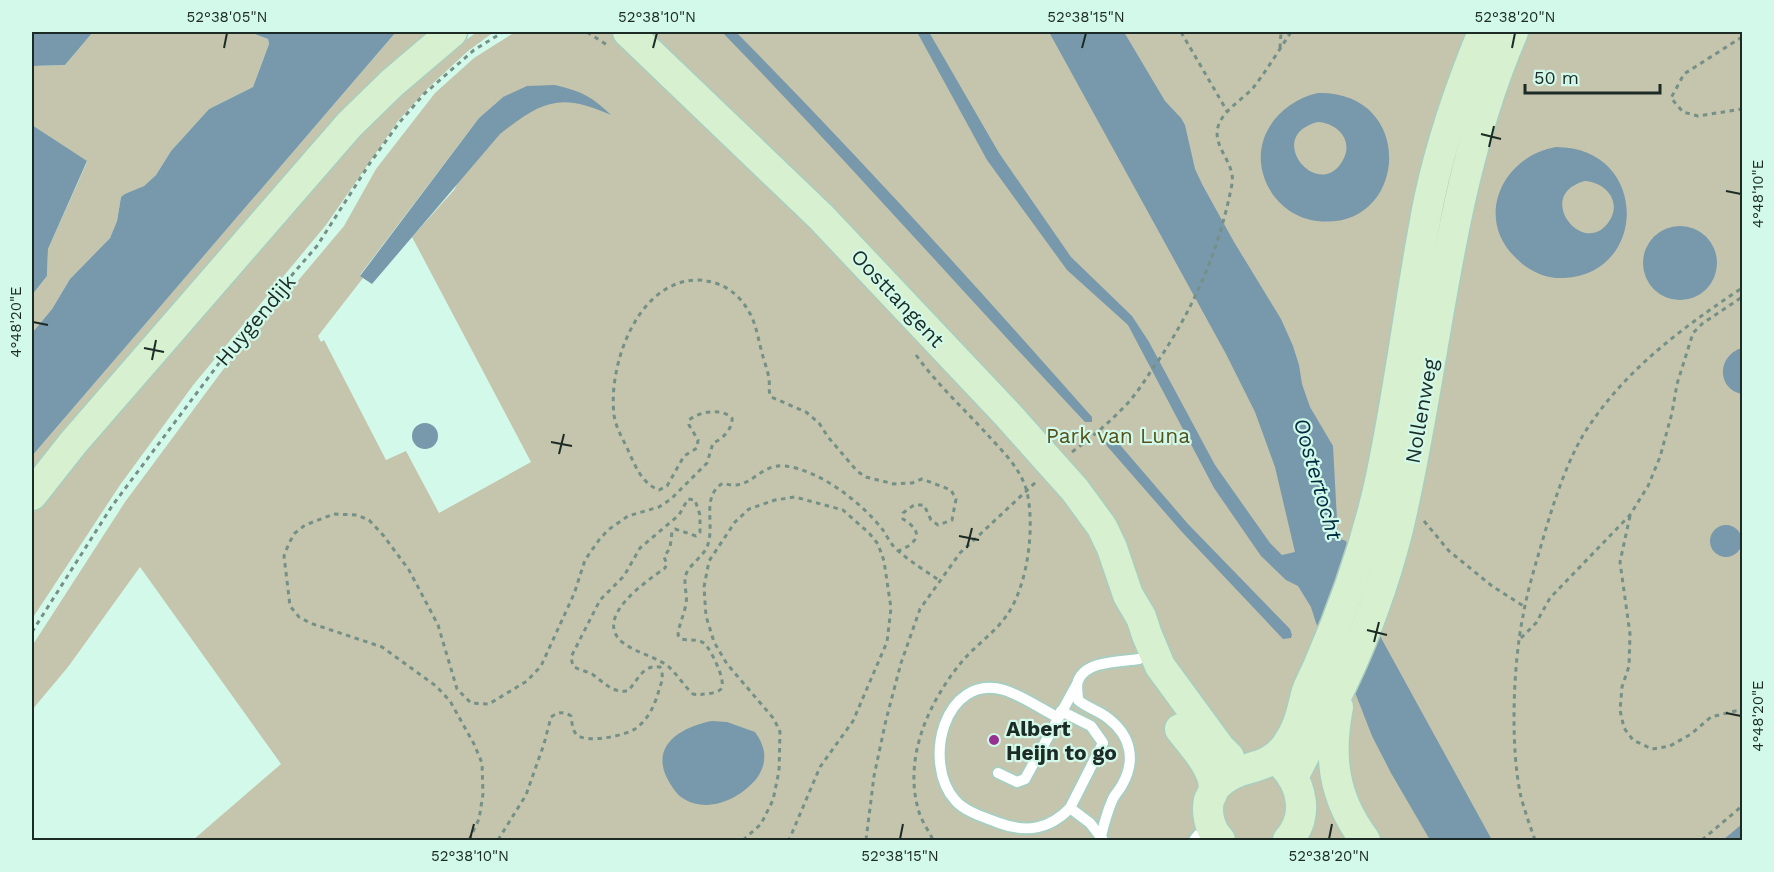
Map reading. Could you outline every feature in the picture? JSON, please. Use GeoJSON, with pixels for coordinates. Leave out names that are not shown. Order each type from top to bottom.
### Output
{"type":"FeatureCollection","features":[{"type":"Feature","properties":{"kind":"main road"},"geometry":{"type":"LineString","coordinates":[[32,495],[88,425],[349,125],[392,83],[452,32]]}},
{"type":"Feature","properties":{"kind":"main road","name":"Oosttangent"},"geometry":{"type":"LineString","coordinates":[[628,32],[820,217],[1008,415],[1075,490],[1102,527],[1112,548],[1128,595],[1142,616],[1160,666],[1220,748],[1218,773]]}},
{"type":"Feature","properties":{"kind":"main road","name":"Nollenweg"},"geometry":{"type":"LineString","coordinates":[[1277,764],[1281,733],[1293,709],[1307,691],[1326,649],[1361,555],[1385,455],[1430,198],[1456,107],[1484,32]]}},
{"type":"Feature","properties":{"kind":"main road","name":"Nollenweg"},"geometry":{"type":"LineString","coordinates":[[1277,764],[1343,683],[1380,590],[1404,501],[1424,401],[1444,274],[1468,161],[1490,92],[1513,32]]}},
{"type":"Feature","properties":{"kind":"main road","name":"Oosttangent"},"geometry":{"type":"LineString","coordinates":[[1128,595],[1129,617],[1139,659],[1150,684],[1166,710],[1198,752],[1218,773]]}},
{"type":"Feature","properties":{"kind":"main road"},"geometry":{"type":"LineString","coordinates":[[1343,683],[1333,734],[1334,771],[1349,817],[1365,840]]}},
{"type":"Feature","properties":{"kind":"main road"},"geometry":{"type":"LineString","coordinates":[[1203,839],[1194,813],[1202,784],[1248,754],[1277,764],[1301,802],[1299,836]]}},
{"type":"Feature","properties":{"kind":"lane"},"geometry":{"type":"LineString","coordinates":[[998,773],[1017,782],[1025,779],[1082,674],[1095,666],[1139,659]]}},
{"type":"Feature","properties":{"kind":"lane"},"geometry":{"type":"LineString","coordinates":[[1077,684],[1078,700],[1086,707],[1109,718],[1128,741],[1130,751],[1130,765],[1123,785],[1113,798],[1102,838]]}},
{"type":"Feature","properties":{"kind":"lane"},"geometry":{"type":"LineString","coordinates":[[985,688],[1004,690],[1091,726],[1102,744],[1070,808],[1048,825],[1015,829],[973,813],[955,800],[944,782],[938,751],[944,726],[953,706],[970,693],[985,688]]}},
{"type":"Feature","properties":{"kind":"lane"},"geometry":{"type":"LineString","coordinates":[[1070,808],[1090,823],[1102,838]]}},
{"type":"Feature","properties":{"kind":"path","name":"Huygendijk"},"geometry":{"type":"LineString","coordinates":[[32,632],[112,506],[242,334],[317,246],[370,163],[399,123],[424,94],[466,57],[489,39],[503,32]]}},
{"type":"Feature","properties":{"kind":"path"},"geometry":{"type":"LineString","coordinates":[[1181,32],[1227,111]]}},
{"type":"Feature","properties":{"kind":"path"},"geometry":{"type":"LineString","coordinates":[[1280,49],[1281,32]]}},
{"type":"Feature","properties":{"kind":"path"},"geometry":{"type":"LineString","coordinates":[[866,840],[874,776],[901,663],[920,609],[960,553],[1054,466],[1098,433],[1128,403],[1162,356],[1189,311],[1210,262],[1226,209],[1233,175],[1217,137],[1218,125],[1227,111],[1243,99],[1254,86],[1291,32]]}},
{"type":"Feature","properties":{"kind":"path"},"geometry":{"type":"LineString","coordinates":[[1743,37],[1684,74],[1671,98],[1683,112],[1698,116],[1743,109]]}},
{"type":"Feature","properties":{"kind":"path"},"geometry":{"type":"LineString","coordinates":[[469,840],[479,819],[483,794],[482,763],[450,701],[436,686],[382,647],[310,623],[299,617],[290,606],[284,556],[296,532],[305,525],[334,514],[357,515],[369,520],[399,556],[425,597],[438,625],[457,688],[471,703],[489,704],[507,695],[528,681],[541,666],[574,594],[591,549],[608,530],[627,516],[659,507],[671,499],[707,463],[713,443],[722,440],[732,424],[732,418],[724,413],[701,413],[689,420],[689,425],[698,440],[697,448],[684,456],[668,486],[659,490],[646,482],[632,462],[615,422],[618,362],[626,337],[637,319],[655,297],[667,287],[685,281],[704,280],[716,282],[729,289],[752,316],[757,327],[770,380],[771,397],[806,412],[819,423],[857,471],[866,477],[894,484],[912,483],[922,479],[942,485],[954,494],[956,499],[952,520],[938,525],[931,520],[924,505],[914,505],[903,513],[903,519],[913,525],[917,535],[912,544],[899,551]]}},
{"type":"Feature","properties":{"kind":"path"},"geometry":{"type":"LineString","coordinates":[[1535,840],[1521,797],[1514,719],[1520,639],[1525,607],[1552,508],[1589,424],[1623,382],[1683,328],[1743,288]]}},
{"type":"Feature","properties":{"kind":"path"},"geometry":{"type":"LineString","coordinates":[[1520,639],[1536,622],[1550,598],[1630,514],[1648,486],[1660,457],[1677,384],[1693,333],[1703,323],[1743,297]]}},
{"type":"Feature","properties":{"kind":"path"},"geometry":{"type":"LineString","coordinates":[[498,840],[526,795],[551,717],[561,712],[571,716],[576,734],[586,739],[624,734],[634,730],[649,715],[661,684],[663,673],[660,667],[654,666],[642,671],[628,691],[620,692],[607,687],[589,673],[573,666],[571,657],[600,600],[624,576],[640,548],[679,515],[688,499],[695,500],[698,506],[700,532],[696,536],[675,529],[672,532],[670,548],[664,557],[667,564],[665,568],[623,602],[618,609],[614,623],[622,642],[667,666],[688,689],[698,695],[713,693],[722,688],[722,676],[705,644],[681,639],[678,635],[686,603],[686,573],[706,549],[709,538],[711,496],[715,488],[723,483],[734,487],[747,483],[772,466],[798,469],[830,482],[863,508],[899,551],[940,581]]}},
{"type":"Feature","properties":{"kind":"path"},"geometry":{"type":"LineString","coordinates":[[933,840],[919,812],[914,779],[918,743],[926,717],[959,666],[1007,616],[1015,602],[1023,582],[1029,551],[1027,491]]}},
{"type":"Feature","properties":{"kind":"path"},"geometry":{"type":"LineString","coordinates":[[743,840],[761,824],[773,800],[779,771],[780,732],[774,719],[727,664],[714,642],[706,616],[704,587],[709,561],[735,522],[749,509],[775,500],[795,497],[843,510],[869,533],[878,544],[884,561],[891,608],[887,642],[853,721],[820,767],[789,840]]}},
{"type":"Feature","properties":{"kind":"path"},"geometry":{"type":"LineString","coordinates":[[1404,501],[1430,527],[1449,551],[1492,585],[1525,607]]}},
{"type":"Feature","properties":{"kind":"path"},"geometry":{"type":"LineString","coordinates":[[1630,514],[1620,562],[1630,634],[1629,666],[1622,687],[1620,710],[1624,728],[1633,740],[1652,749],[1670,746],[1711,717],[1735,711],[1743,712]]}},
{"type":"Feature","properties":{"kind":"path"},"geometry":{"type":"LineString","coordinates":[[1702,840],[1743,806]]}},
{"type":"Feature","properties":{"kind":"green space"},"geometry":{"type":"Polygon","coordinates":[[[93,32],[249,32],[268,39],[269,44],[253,87],[209,109],[171,151],[156,175],[144,186],[121,197],[117,221],[110,238],[70,279],[52,309],[32,333],[32,295],[47,276],[48,249],[87,162],[32,125],[32,66],[65,65],[93,32]]]}},
{"type":"Feature","properties":{"kind":"green space"},"geometry":{"type":"Polygon","coordinates":[[[396,32],[432,32],[32,481],[32,456],[396,32]]]}},
{"type":"Feature","properties":{"kind":"green space"},"geometry":{"type":"Polygon","coordinates":[[[477,32],[494,32],[468,51],[429,87],[398,121],[326,225],[194,384],[120,485],[32,619],[32,514],[34,509],[342,147],[428,67],[477,32]]]}},
{"type":"Feature","properties":{"kind":"green space","name":"Park van Luna"},"geometry":{"type":"Polygon","coordinates":[[[515,32],[1742,32],[1742,833],[1734,840],[193,840],[281,764],[140,567],[68,667],[32,710],[32,646],[125,502],[222,371],[344,226],[376,169],[435,93],[474,58],[515,32]],[[503,97],[479,118],[360,275],[363,278],[318,336],[321,342],[324,340],[386,460],[406,451],[439,513],[531,462],[412,237],[454,190],[503,97]]]}},
{"type":"Feature","properties":{"kind":"water"},"geometry":{"type":"Polygon","coordinates":[[[32,32],[93,32],[65,65],[32,66],[32,32]]]}},
{"type":"Feature","properties":{"kind":"water"},"geometry":{"type":"Polygon","coordinates":[[[249,32],[396,32],[32,456],[32,333],[52,309],[70,279],[110,238],[117,221],[121,197],[144,186],[156,175],[171,151],[209,109],[253,87],[269,44],[268,39],[249,32]]]}},
{"type":"Feature","properties":{"kind":"water"},"geometry":{"type":"Polygon","coordinates":[[[722,32],[736,32],[827,126],[1005,319],[1092,417],[1092,422],[1085,422],[814,128],[722,32]]]}},
{"type":"Feature","properties":{"kind":"water","name":"Oostertocht"},"geometry":{"type":"Polygon","coordinates":[[[917,32],[929,32],[999,153],[1071,257],[1132,316],[1149,342],[1215,465],[1270,543],[1282,555],[1295,552],[1275,467],[1255,412],[1226,354],[1049,32],[1124,32],[1165,101],[1185,125],[1195,169],[1202,184],[1281,319],[1293,346],[1310,407],[1333,446],[1338,538],[1346,541],[1380,636],[1492,840],[1430,840],[1391,773],[1372,736],[1356,695],[1298,586],[1286,580],[1261,556],[1214,488],[1128,325],[1067,270],[987,160],[917,32]]]}},
{"type":"Feature","properties":{"kind":"water"},"geometry":{"type":"Polygon","coordinates":[[[555,85],[586,96],[611,115],[593,108],[565,102],[540,107],[528,114],[500,134],[372,284],[360,276],[479,118],[503,97],[527,86],[555,85]]]}},
{"type":"Feature","properties":{"kind":"water"},"geometry":{"type":"Polygon","coordinates":[[[1318,93],[1350,98],[1373,114],[1386,136],[1389,160],[1384,185],[1370,205],[1347,219],[1317,221],[1296,215],[1274,196],[1263,174],[1261,158],[1268,129],[1288,106],[1318,93]],[[1318,122],[1302,129],[1295,140],[1295,152],[1301,163],[1310,171],[1321,175],[1333,172],[1346,153],[1345,139],[1342,134],[1325,123],[1318,122]]]}},
{"type":"Feature","properties":{"kind":"water"},"geometry":{"type":"Polygon","coordinates":[[[32,125],[87,161],[48,249],[47,276],[32,295],[32,125]]]}},
{"type":"Feature","properties":{"kind":"water"},"geometry":{"type":"Polygon","coordinates":[[[1556,147],[1587,152],[1608,167],[1622,187],[1627,211],[1623,235],[1612,256],[1592,271],[1564,278],[1543,275],[1520,262],[1503,241],[1497,224],[1496,207],[1500,190],[1509,175],[1521,162],[1537,153],[1556,147]],[[1585,181],[1570,188],[1563,199],[1563,210],[1568,221],[1577,229],[1588,233],[1600,231],[1610,220],[1614,206],[1609,193],[1592,182],[1585,181]]]}},
{"type":"Feature","properties":{"kind":"water"},"geometry":{"type":"Polygon","coordinates":[[[1680,226],[1694,229],[1706,237],[1714,249],[1717,263],[1714,277],[1706,289],[1694,297],[1680,300],[1666,297],[1654,289],[1646,277],[1643,263],[1646,249],[1654,237],[1666,229],[1680,226]]]}},
{"type":"Feature","properties":{"kind":"water"},"geometry":{"type":"Polygon","coordinates":[[[1742,348],[1742,394],[1728,386],[1723,372],[1728,357],[1742,348]]]}},
{"type":"Feature","properties":{"kind":"water"},"geometry":{"type":"Polygon","coordinates":[[[425,423],[434,427],[438,436],[434,445],[425,449],[416,445],[412,436],[416,427],[425,423]]]}},
{"type":"Feature","properties":{"kind":"water"},"geometry":{"type":"Polygon","coordinates":[[[1110,438],[1115,439],[1188,524],[1290,629],[1291,638],[1283,639],[1182,532],[1107,446],[1106,443],[1110,438]]]}},
{"type":"Feature","properties":{"kind":"water"},"geometry":{"type":"Polygon","coordinates":[[[1726,525],[1737,530],[1742,541],[1737,552],[1726,557],[1715,552],[1710,541],[1715,530],[1726,525]]]}},
{"type":"Feature","properties":{"kind":"water"},"geometry":{"type":"Polygon","coordinates":[[[712,721],[727,722],[755,732],[762,743],[764,760],[757,778],[742,792],[724,802],[704,805],[684,799],[672,787],[663,766],[663,755],[666,746],[681,732],[712,721]]]}},
{"type":"Feature","properties":{"kind":"water"},"geometry":{"type":"Polygon","coordinates":[[[1742,824],[1742,840],[1723,840],[1742,824]]]}},
{"type":"Feature","properties":{"kind":"place","name":"Albert Heijn to go"},"geometry":{"type":"Point","coordinates":[994,740]}}]}
